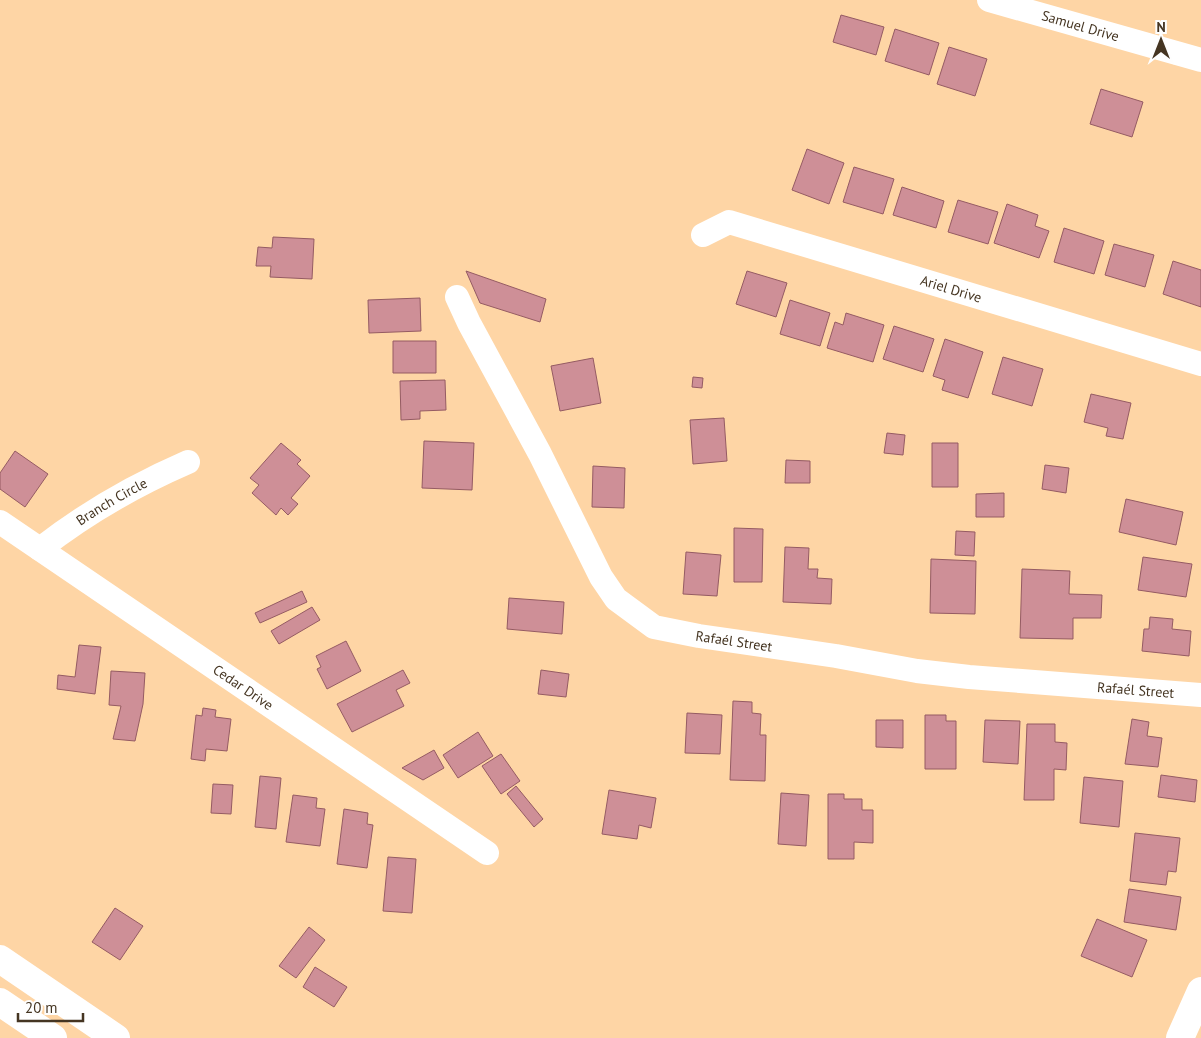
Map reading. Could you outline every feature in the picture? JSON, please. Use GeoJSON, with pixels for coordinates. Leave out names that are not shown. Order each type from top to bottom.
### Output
{"type":"FeatureCollection","features":[{"type":"Feature","properties":{"kind":"main road"},"geometry":{"type":"LineString","coordinates":[[0,959],[116,1038]]}},
{"type":"Feature","properties":{"kind":"main road"},"geometry":{"type":"LineString","coordinates":[[1180,1038],[1201,991]]}},
{"type":"Feature","properties":{"kind":"main road"},"geometry":{"type":"LineString","coordinates":[[0,1002],[54,1038]]}},
{"type":"Feature","properties":{"kind":"street","name":"Samuel Drive"},"geometry":{"type":"LineString","coordinates":[[989,0],[1201,60]]}},
{"type":"Feature","properties":{"kind":"street","name":"Ariel Drive"},"geometry":{"type":"LineString","coordinates":[[703,235],[729,222],[1201,364]]}},
{"type":"Feature","properties":{"kind":"street","name":"Rafaél Street"},"geometry":{"type":"LineString","coordinates":[[457,297],[540,454],[600,577],[616,599],[654,627],[699,636],[836,656],[916,671],[969,677],[1201,695]]}},
{"type":"Feature","properties":{"kind":"street","name":"Branch Circle"},"geometry":{"type":"LineString","coordinates":[[40,549],[90,512],[147,480],[188,462]]}},
{"type":"Feature","properties":{"kind":"street","name":"Cedar Drive"},"geometry":{"type":"LineString","coordinates":[[0,522],[487,853]]}},
{"type":"Feature","properties":{"kind":"building"},"geometry":{"type":"Polygon","coordinates":[[[841,15],[884,27],[876,55],[833,42],[841,15]]]}},
{"type":"Feature","properties":{"kind":"building"},"geometry":{"type":"Polygon","coordinates":[[[895,29],[939,43],[929,75],[885,61],[895,29]]]}},
{"type":"Feature","properties":{"kind":"building"},"geometry":{"type":"Polygon","coordinates":[[[949,47],[987,59],[975,96],[937,84],[949,47]]]}},
{"type":"Feature","properties":{"kind":"building"},"geometry":{"type":"Polygon","coordinates":[[[1101,89],[1143,102],[1132,137],[1090,124],[1101,89]]]}},
{"type":"Feature","properties":{"kind":"building"},"geometry":{"type":"Polygon","coordinates":[[[807,149],[844,163],[829,204],[792,190],[807,149]]]}},
{"type":"Feature","properties":{"kind":"building"},"geometry":{"type":"Polygon","coordinates":[[[854,167],[894,179],[883,214],[843,202],[854,167]]]}},
{"type":"Feature","properties":{"kind":"building"},"geometry":{"type":"Polygon","coordinates":[[[902,187],[944,201],[936,228],[893,215],[902,187]]]}},
{"type":"Feature","properties":{"kind":"building"},"geometry":{"type":"Polygon","coordinates":[[[958,200],[998,212],[988,244],[948,232],[958,200]]]}},
{"type":"Feature","properties":{"kind":"building"},"geometry":{"type":"Polygon","coordinates":[[[1007,204],[1038,215],[1035,226],[1049,231],[1039,258],[994,243],[1007,204]]]}},
{"type":"Feature","properties":{"kind":"building"},"geometry":{"type":"Polygon","coordinates":[[[1064,228],[1104,241],[1094,274],[1054,262],[1064,228]]]}},
{"type":"Feature","properties":{"kind":"building"},"geometry":{"type":"Polygon","coordinates":[[[273,237],[314,239],[312,279],[270,277],[271,266],[256,266],[258,247],[272,248],[273,237]]]}},
{"type":"Feature","properties":{"kind":"building"},"geometry":{"type":"Polygon","coordinates":[[[1114,244],[1154,255],[1145,287],[1105,275],[1114,244]]]}},
{"type":"Feature","properties":{"kind":"building"},"geometry":{"type":"Polygon","coordinates":[[[1173,261],[1201,270],[1201,307],[1163,294],[1173,261]]]}},
{"type":"Feature","properties":{"kind":"building"},"geometry":{"type":"Polygon","coordinates":[[[466,271],[546,299],[540,322],[480,303],[466,271]]]}},
{"type":"Feature","properties":{"kind":"building"},"geometry":{"type":"Polygon","coordinates":[[[747,271],[787,283],[776,317],[736,304],[747,271]]]}},
{"type":"Feature","properties":{"kind":"building"},"geometry":{"type":"Polygon","coordinates":[[[420,298],[421,331],[369,333],[368,300],[420,298]]]}},
{"type":"Feature","properties":{"kind":"building"},"geometry":{"type":"Polygon","coordinates":[[[790,300],[830,313],[820,346],[780,334],[790,300]]]}},
{"type":"Feature","properties":{"kind":"building"},"geometry":{"type":"Polygon","coordinates":[[[846,313],[884,325],[873,362],[827,348],[835,322],[843,325],[846,313]]]}},
{"type":"Feature","properties":{"kind":"building"},"geometry":{"type":"Polygon","coordinates":[[[894,326],[934,339],[923,372],[883,359],[894,326]]]}},
{"type":"Feature","properties":{"kind":"building"},"geometry":{"type":"Polygon","coordinates":[[[945,339],[983,352],[968,398],[942,390],[945,380],[933,376],[945,339]]]}},
{"type":"Feature","properties":{"kind":"building"},"geometry":{"type":"Polygon","coordinates":[[[393,341],[436,341],[436,373],[393,373],[393,341]]]}},
{"type":"Feature","properties":{"kind":"building"},"geometry":{"type":"Polygon","coordinates":[[[1003,357],[1043,369],[1032,406],[992,394],[1003,357]]]}},
{"type":"Feature","properties":{"kind":"building"},"geometry":{"type":"Polygon","coordinates":[[[593,358],[601,403],[560,411],[551,366],[593,358]]]}},
{"type":"Feature","properties":{"kind":"building"},"geometry":{"type":"Polygon","coordinates":[[[693,377],[703,378],[702,388],[692,387],[693,377]]]}},
{"type":"Feature","properties":{"kind":"building"},"geometry":{"type":"Polygon","coordinates":[[[445,380],[446,410],[420,411],[420,419],[401,420],[400,381],[445,380]]]}},
{"type":"Feature","properties":{"kind":"building"},"geometry":{"type":"Polygon","coordinates":[[[1091,394],[1131,403],[1123,439],[1106,436],[1108,428],[1084,422],[1091,394]]]}},
{"type":"Feature","properties":{"kind":"building"},"geometry":{"type":"Polygon","coordinates":[[[724,418],[727,461],[693,464],[690,420],[724,418]]]}},
{"type":"Feature","properties":{"kind":"building"},"geometry":{"type":"Polygon","coordinates":[[[887,433],[905,435],[903,455],[884,453],[887,433]]]}},
{"type":"Feature","properties":{"kind":"building"},"geometry":{"type":"Polygon","coordinates":[[[424,441],[474,443],[472,490],[422,488],[424,441]]]}},
{"type":"Feature","properties":{"kind":"building"},"geometry":{"type":"Polygon","coordinates":[[[281,443],[301,460],[297,464],[310,476],[291,498],[298,504],[288,515],[281,508],[276,515],[252,493],[259,485],[250,478],[281,443]]]}},
{"type":"Feature","properties":{"kind":"building"},"geometry":{"type":"Polygon","coordinates":[[[932,443],[958,443],[958,487],[932,487],[932,443]]]}},
{"type":"Feature","properties":{"kind":"building"},"geometry":{"type":"Polygon","coordinates":[[[15,451],[48,474],[25,507],[0,489],[0,473],[15,451]]]}},
{"type":"Feature","properties":{"kind":"building"},"geometry":{"type":"Polygon","coordinates":[[[786,460],[810,461],[810,483],[785,483],[786,460]]]}},
{"type":"Feature","properties":{"kind":"building"},"geometry":{"type":"Polygon","coordinates":[[[1045,465],[1069,468],[1066,493],[1042,489],[1045,465]]]}},
{"type":"Feature","properties":{"kind":"building"},"geometry":{"type":"Polygon","coordinates":[[[593,466],[625,468],[624,508],[592,507],[593,466]]]}},
{"type":"Feature","properties":{"kind":"building"},"geometry":{"type":"Polygon","coordinates":[[[1004,493],[1004,517],[976,517],[976,494],[1004,493]]]}},
{"type":"Feature","properties":{"kind":"building"},"geometry":{"type":"Polygon","coordinates":[[[1126,499],[1183,512],[1176,545],[1119,532],[1126,499]]]}},
{"type":"Feature","properties":{"kind":"building"},"geometry":{"type":"Polygon","coordinates":[[[734,528],[763,529],[762,582],[734,582],[734,528]]]}},
{"type":"Feature","properties":{"kind":"building"},"geometry":{"type":"Polygon","coordinates":[[[956,531],[975,532],[974,556],[955,555],[956,531]]]}},
{"type":"Feature","properties":{"kind":"building"},"geometry":{"type":"Polygon","coordinates":[[[785,547],[809,548],[808,569],[818,569],[817,578],[832,579],[831,604],[783,602],[785,547]]]}},
{"type":"Feature","properties":{"kind":"building"},"geometry":{"type":"Polygon","coordinates":[[[686,552],[721,555],[717,596],[683,594],[686,552]]]}},
{"type":"Feature","properties":{"kind":"building"},"geometry":{"type":"Polygon","coordinates":[[[1143,557],[1192,564],[1186,597],[1138,590],[1143,557]]]}},
{"type":"Feature","properties":{"kind":"building"},"geometry":{"type":"Polygon","coordinates":[[[931,559],[976,561],[975,614],[930,613],[931,559]]]}},
{"type":"Feature","properties":{"kind":"building"},"geometry":{"type":"Polygon","coordinates":[[[1022,569],[1070,571],[1069,594],[1102,595],[1101,618],[1073,618],[1073,639],[1020,638],[1022,569]]]}},
{"type":"Feature","properties":{"kind":"building"},"geometry":{"type":"Polygon","coordinates":[[[302,591],[307,602],[260,623],[255,613],[302,591]]]}},
{"type":"Feature","properties":{"kind":"building"},"geometry":{"type":"Polygon","coordinates":[[[509,598],[564,602],[562,634],[507,629],[509,598]]]}},
{"type":"Feature","properties":{"kind":"building"},"geometry":{"type":"Polygon","coordinates":[[[312,607],[320,620],[279,644],[271,631],[312,607]]]}},
{"type":"Feature","properties":{"kind":"building"},"geometry":{"type":"Polygon","coordinates":[[[1150,617],[1173,619],[1172,629],[1191,631],[1189,656],[1142,651],[1144,629],[1149,629],[1150,617]]]}},
{"type":"Feature","properties":{"kind":"building"},"geometry":{"type":"Polygon","coordinates":[[[346,641],[361,671],[327,689],[317,669],[321,667],[316,656],[346,641]]]}},
{"type":"Feature","properties":{"kind":"building"},"geometry":{"type":"Polygon","coordinates":[[[79,645],[101,647],[95,694],[57,689],[58,675],[75,677],[79,645]]]}},
{"type":"Feature","properties":{"kind":"building"},"geometry":{"type":"Polygon","coordinates":[[[403,670],[410,683],[396,690],[404,706],[352,732],[337,704],[403,670]]]}},
{"type":"Feature","properties":{"kind":"building"},"geometry":{"type":"Polygon","coordinates":[[[541,670],[569,674],[566,697],[538,694],[541,670]]]}},
{"type":"Feature","properties":{"kind":"building"},"geometry":{"type":"Polygon","coordinates":[[[111,671],[145,673],[143,704],[135,741],[113,739],[121,706],[109,705],[111,671]]]}},
{"type":"Feature","properties":{"kind":"building"},"geometry":{"type":"Polygon","coordinates":[[[733,701],[752,702],[752,713],[761,714],[760,735],[766,735],[765,781],[730,780],[733,701]]]}},
{"type":"Feature","properties":{"kind":"building"},"geometry":{"type":"Polygon","coordinates":[[[203,708],[216,710],[215,717],[231,719],[227,751],[206,749],[205,761],[191,759],[196,715],[202,716],[203,708]]]}},
{"type":"Feature","properties":{"kind":"building"},"geometry":{"type":"Polygon","coordinates":[[[687,713],[722,715],[720,754],[685,753],[687,713]]]}},
{"type":"Feature","properties":{"kind":"building"},"geometry":{"type":"Polygon","coordinates":[[[925,715],[946,715],[946,721],[956,721],[956,769],[925,769],[925,715]]]}},
{"type":"Feature","properties":{"kind":"building"},"geometry":{"type":"Polygon","coordinates":[[[1132,719],[1149,722],[1147,736],[1162,738],[1158,767],[1125,764],[1132,719]]]}},
{"type":"Feature","properties":{"kind":"building"},"geometry":{"type":"Polygon","coordinates":[[[876,720],[903,720],[903,748],[876,747],[876,720]]]}},
{"type":"Feature","properties":{"kind":"building"},"geometry":{"type":"Polygon","coordinates":[[[985,720],[1020,721],[1018,764],[983,762],[985,720]]]}},
{"type":"Feature","properties":{"kind":"building"},"geometry":{"type":"Polygon","coordinates":[[[1027,724],[1055,724],[1055,742],[1067,743],[1066,770],[1054,769],[1054,800],[1024,800],[1027,724]]]}},
{"type":"Feature","properties":{"kind":"building"},"geometry":{"type":"Polygon","coordinates":[[[478,732],[493,756],[458,778],[443,755],[478,732]]]}},
{"type":"Feature","properties":{"kind":"building"},"geometry":{"type":"Polygon","coordinates":[[[434,750],[444,768],[423,780],[402,768],[434,750]]]}},
{"type":"Feature","properties":{"kind":"building"},"geometry":{"type":"Polygon","coordinates":[[[501,754],[520,781],[501,794],[482,766],[501,754]]]}},
{"type":"Feature","properties":{"kind":"building"},"geometry":{"type":"Polygon","coordinates":[[[1161,775],[1197,780],[1195,802],[1158,797],[1161,775]]]}},
{"type":"Feature","properties":{"kind":"building"},"geometry":{"type":"Polygon","coordinates":[[[260,776],[281,778],[276,829],[255,827],[260,776]]]}},
{"type":"Feature","properties":{"kind":"building"},"geometry":{"type":"Polygon","coordinates":[[[1084,777],[1123,781],[1119,827],[1080,823],[1084,777]]]}},
{"type":"Feature","properties":{"kind":"building"},"geometry":{"type":"Polygon","coordinates":[[[213,784],[233,785],[231,814],[211,813],[213,784]]]}},
{"type":"Feature","properties":{"kind":"building"},"geometry":{"type":"Polygon","coordinates":[[[516,786],[543,819],[534,827],[507,794],[516,786]]]}},
{"type":"Feature","properties":{"kind":"building"},"geometry":{"type":"Polygon","coordinates":[[[609,790],[656,798],[651,828],[639,825],[637,839],[602,834],[609,790]]]}},
{"type":"Feature","properties":{"kind":"building"},"geometry":{"type":"Polygon","coordinates":[[[781,793],[809,795],[806,846],[778,844],[781,793]]]}},
{"type":"Feature","properties":{"kind":"building"},"geometry":{"type":"Polygon","coordinates":[[[828,794],[844,794],[844,799],[862,799],[862,810],[873,810],[873,843],[854,842],[854,859],[828,859],[828,794]]]}},
{"type":"Feature","properties":{"kind":"building"},"geometry":{"type":"Polygon","coordinates":[[[293,795],[317,798],[316,808],[325,809],[320,846],[286,842],[293,795]]]}},
{"type":"Feature","properties":{"kind":"building"},"geometry":{"type":"Polygon","coordinates":[[[344,809],[368,813],[367,824],[373,825],[367,868],[337,864],[344,809]]]}},
{"type":"Feature","properties":{"kind":"building"},"geometry":{"type":"Polygon","coordinates":[[[1135,833],[1180,838],[1176,872],[1168,871],[1166,885],[1130,881],[1135,833]]]}},
{"type":"Feature","properties":{"kind":"building"},"geometry":{"type":"Polygon","coordinates":[[[388,857],[416,859],[412,913],[383,911],[388,857]]]}},
{"type":"Feature","properties":{"kind":"building"},"geometry":{"type":"Polygon","coordinates":[[[1129,889],[1181,897],[1176,930],[1124,922],[1129,889]]]}},
{"type":"Feature","properties":{"kind":"building"},"geometry":{"type":"Polygon","coordinates":[[[115,908],[143,926],[120,960],[92,942],[115,908]]]}},
{"type":"Feature","properties":{"kind":"building"},"geometry":{"type":"Polygon","coordinates":[[[1097,919],[1147,940],[1132,977],[1081,956],[1097,919]]]}},
{"type":"Feature","properties":{"kind":"building"},"geometry":{"type":"Polygon","coordinates":[[[309,927],[325,940],[296,978],[279,966],[309,927]]]}},
{"type":"Feature","properties":{"kind":"building"},"geometry":{"type":"Polygon","coordinates":[[[315,967],[347,987],[334,1007],[303,987],[315,967]]]}}]}
